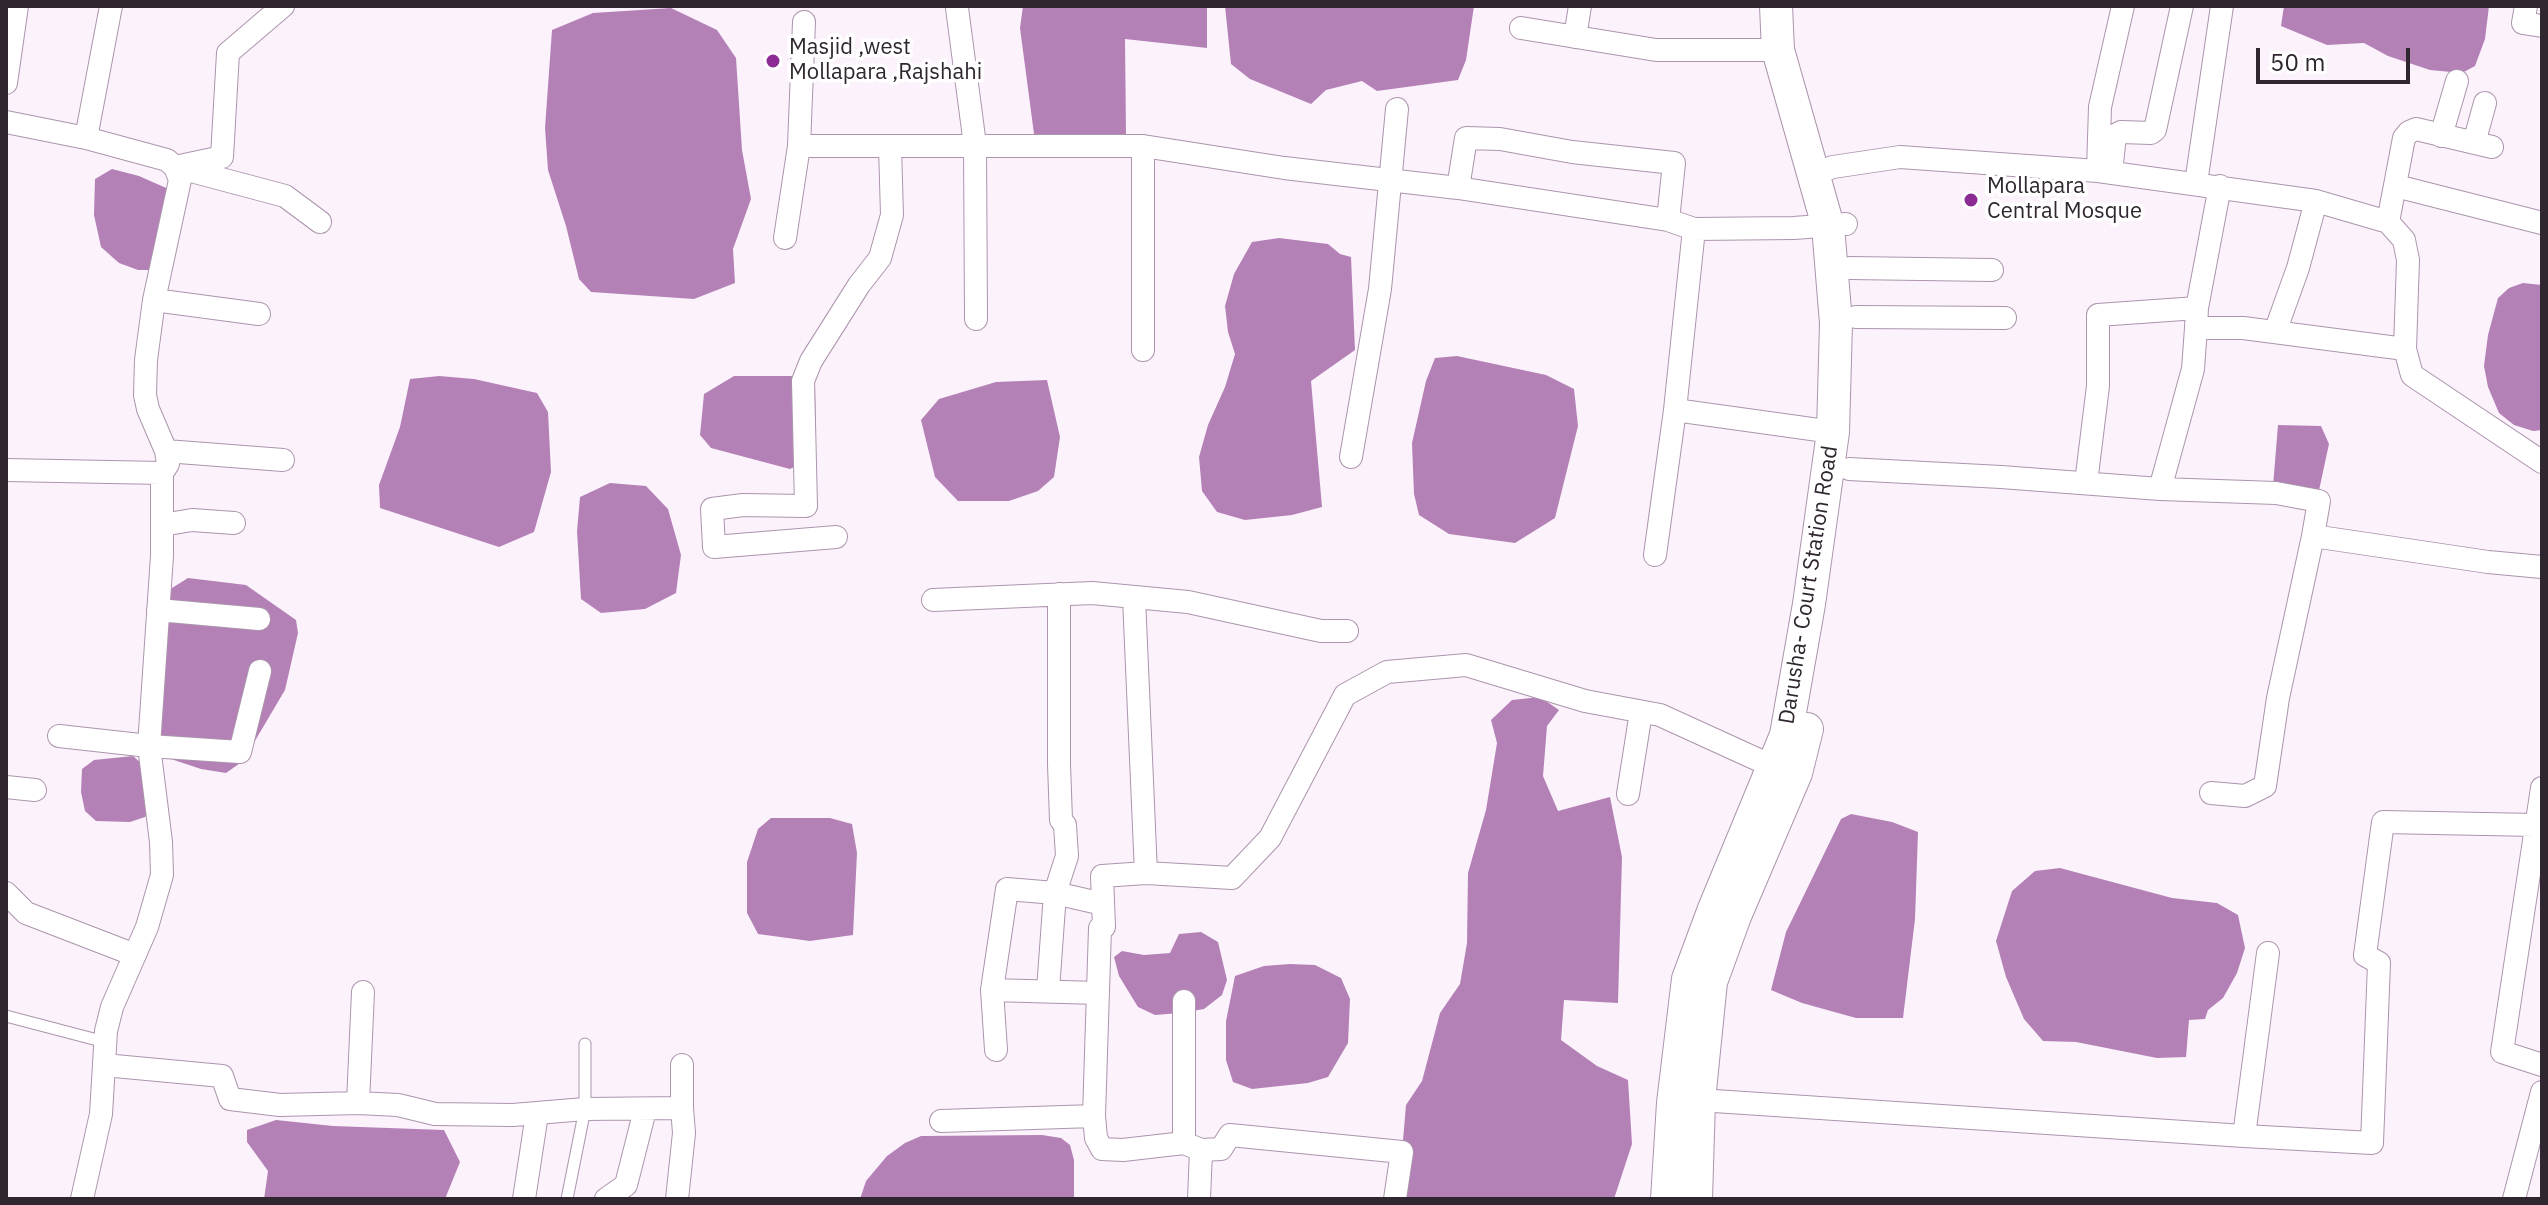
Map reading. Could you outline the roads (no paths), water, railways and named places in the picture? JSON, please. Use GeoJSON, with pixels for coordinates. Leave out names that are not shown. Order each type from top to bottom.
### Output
{"type":"FeatureCollection","features":[{"type":"Feature","properties":{"kind":"street"},"geometry":{"type":"LineString","coordinates":[[6,83],[17,6]]}},
{"type":"Feature","properties":{"kind":"street"},"geometry":{"type":"LineString","coordinates":[[86,138],[111,6]]}},
{"type":"Feature","properties":{"kind":"street"},"geometry":{"type":"LineString","coordinates":[[175,167],[222,157],[228,53],[283,6]]}},
{"type":"Feature","properties":{"kind":"street"},"geometry":{"type":"LineString","coordinates":[[1575,37],[1580,6]]}},
{"type":"Feature","properties":{"kind":"street","name":"Darusha- Court Station Road"},"geometry":{"type":"LineString","coordinates":[[1776,6],[1778,50],[1823,170]]}},
{"type":"Feature","properties":{"kind":"street","name":"Darusha- Court Station Road"},"geometry":{"type":"LineString","coordinates":[[1696,1199],[1699,1100],[1711,982],[1735,916],[1796,773],[1805,739],[1849,469],[1856,317],[1850,268],[1823,170],[1801,54],[1796,6]]}},
{"type":"Feature","properties":{"kind":"street"},"geometry":{"type":"LineString","coordinates":[[2104,172],[2100,107],[2123,6]]}},
{"type":"Feature","properties":{"kind":"street"},"geometry":{"type":"LineString","coordinates":[[2104,172],[2118,133],[2155,130],[2182,6]]}},
{"type":"Feature","properties":{"kind":"street"},"geometry":{"type":"LineString","coordinates":[[2196,183],[2222,6]]}},
{"type":"Feature","properties":{"kind":"street"},"geometry":{"type":"LineString","coordinates":[[2526,6],[2523,23],[2542,26]]}},
{"type":"Feature","properties":{"kind":"street"},"geometry":{"type":"LineString","coordinates":[[957,8],[975,145],[976,319]]}},
{"type":"Feature","properties":{"kind":"street"},"geometry":{"type":"LineString","coordinates":[[785,238],[799,146],[804,22]]}},
{"type":"Feature","properties":{"kind":"street"},"geometry":{"type":"LineString","coordinates":[[1521,28],[1656,50],[1778,50]]}},
{"type":"Feature","properties":{"kind":"street"},"geometry":{"type":"LineString","coordinates":[[2441,136],[2457,81]]}},
{"type":"Feature","properties":{"kind":"street"},"geometry":{"type":"LineString","coordinates":[[2388,222],[2404,138],[2416,129],[2483,145],[2485,103]]}},
{"type":"Feature","properties":{"kind":"street"},"geometry":{"type":"LineString","coordinates":[[1351,457],[1380,289],[1397,109]]}},
{"type":"Feature","properties":{"kind":"street"},"geometry":{"type":"LineString","coordinates":[[6,122],[86,138],[167,160],[175,167],[285,196],[320,222]]}},
{"type":"Feature","properties":{"kind":"street"},"geometry":{"type":"LineString","coordinates":[[1458,188],[1466,138],[1500,139],[1572,152],[1674,163],[1668,220]]}},
{"type":"Feature","properties":{"kind":"street"},"geometry":{"type":"LineString","coordinates":[[799,146],[1143,146],[1284,168],[1458,188],[1668,220],[1694,229],[1837,225]]}},
{"type":"Feature","properties":{"kind":"street"},"geometry":{"type":"LineString","coordinates":[[1143,146],[1143,350]]}},
{"type":"Feature","properties":{"kind":"street"},"geometry":{"type":"LineString","coordinates":[[836,537],[714,547],[712,509],[743,505],[806,506],[803,381],[811,361],[859,285],[880,258],[892,215],[890,147]]}},
{"type":"Feature","properties":{"kind":"street"},"geometry":{"type":"LineString","coordinates":[[1823,170],[1900,157],[2104,172],[2316,201],[2388,222],[2404,240],[2408,260],[2405,349],[2412,375],[2542,462]]}},
{"type":"Feature","properties":{"kind":"street"},"geometry":{"type":"LineString","coordinates":[[82,1199],[101,1114],[112,1007],[147,927],[162,875],[149,746],[158,610],[162,473],[168,464],[145,395],[154,300],[180,180],[175,167]]}},
{"type":"Feature","properties":{"kind":"street"},"geometry":{"type":"LineString","coordinates":[[2160,489],[2193,369],[2196,318],[2220,186]]}},
{"type":"Feature","properties":{"kind":"street"},"geometry":{"type":"LineString","coordinates":[[2396,186],[2542,223]]}},
{"type":"Feature","properties":{"kind":"street"},"geometry":{"type":"LineString","coordinates":[[2275,332],[2298,268],[2316,201]]}},
{"type":"Feature","properties":{"kind":"street","name":"Darusha- Court Station Road"},"geometry":{"type":"LineString","coordinates":[[1667,1199],[1673,1103],[1688,979],[1748,823],[1786,735],[1809,604],[1833,432],[1837,225]]}},
{"type":"Feature","properties":{"kind":"street"},"geometry":{"type":"LineString","coordinates":[[1655,555],[1675,410],[1694,229]]}},
{"type":"Feature","properties":{"kind":"street"},"geometry":{"type":"LineString","coordinates":[[1850,268],[1992,270]]}},
{"type":"Feature","properties":{"kind":"street"},"geometry":{"type":"LineString","coordinates":[[154,300],[259,314]]}},
{"type":"Feature","properties":{"kind":"street"},"geometry":{"type":"LineString","coordinates":[[2086,483],[2098,386],[2098,315],[2196,318],[2243,328],[2405,349]]}},
{"type":"Feature","properties":{"kind":"street"},"geometry":{"type":"LineString","coordinates":[[1856,317],[2005,318]]}},
{"type":"Feature","properties":{"kind":"street"},"geometry":{"type":"LineString","coordinates":[[1675,410],[1833,432]]}},
{"type":"Feature","properties":{"kind":"street"},"geometry":{"type":"LineString","coordinates":[[166,451],[283,460]]}},
{"type":"Feature","properties":{"kind":"street"},"geometry":{"type":"LineString","coordinates":[[1849,469],[2160,489],[2276,493],[2319,501],[2278,698],[2265,786],[2245,796],[2211,793]]}},
{"type":"Feature","properties":{"kind":"street"},"geometry":{"type":"LineString","coordinates":[[6,470],[162,473]]}},
{"type":"Feature","properties":{"kind":"street"},"geometry":{"type":"LineString","coordinates":[[162,525],[192,520],[234,523]]}},
{"type":"Feature","properties":{"kind":"street"},"geometry":{"type":"LineString","coordinates":[[2313,536],[2542,567]]}},
{"type":"Feature","properties":{"kind":"street"},"geometry":{"type":"LineString","coordinates":[[933,600],[1092,593],[1188,602],[1321,631],[1347,631]]}},
{"type":"Feature","properties":{"kind":"street"},"geometry":{"type":"LineString","coordinates":[[1048,990],[1055,893],[1067,856],[1065,825],[1061,820],[1059,594]]}},
{"type":"Feature","properties":{"kind":"street"},"geometry":{"type":"LineString","coordinates":[[1134,598],[1146,873]]}},
{"type":"Feature","properties":{"kind":"street"},"geometry":{"type":"LineString","coordinates":[[158,610],[259,619]]}},
{"type":"Feature","properties":{"kind":"street"},"geometry":{"type":"LineString","coordinates":[[1395,1199],[1402,1152],[1230,1135],[1221,1149],[1192,1146],[1102,1149],[1096,1138],[1094,1116],[1100,928],[1104,927],[1102,876],[1146,873],[1232,878],[1270,838],[1345,695],[1387,672],[1466,665],[1585,701],[1660,715],[1774,767]]}},
{"type":"Feature","properties":{"kind":"street"},"geometry":{"type":"LineString","coordinates":[[59,736],[240,752],[260,671]]}},
{"type":"Feature","properties":{"kind":"street"},"geometry":{"type":"LineString","coordinates":[[1628,794],[1641,712]]}},
{"type":"Feature","properties":{"kind":"street"},"geometry":{"type":"LineString","coordinates":[[6,787],[35,790]]}},
{"type":"Feature","properties":{"kind":"street"},"geometry":{"type":"LineString","coordinates":[[2542,791],[2502,1052],[2542,1065]]}},
{"type":"Feature","properties":{"kind":"street"},"geometry":{"type":"LineString","coordinates":[[1699,1100],[2372,1143],[2379,963],[2365,955],[2383,822],[2535,825]]}},
{"type":"Feature","properties":{"kind":"street"},"geometry":{"type":"LineString","coordinates":[[996,1050],[992,990],[1007,889],[1055,893],[1103,904]]}},
{"type":"Feature","properties":{"kind":"street"},"geometry":{"type":"LineString","coordinates":[[6,893],[26,913],[135,955]]}},
{"type":"Feature","properties":{"kind":"street"},"geometry":{"type":"LineString","coordinates":[[2244,1136],[2268,953]]}},
{"type":"Feature","properties":{"kind":"street"},"geometry":{"type":"LineString","coordinates":[[992,990],[1098,993]]}},
{"type":"Feature","properties":{"kind":"street"},"geometry":{"type":"LineString","coordinates":[[358,1103],[363,992]]}},
{"type":"Feature","properties":{"kind":"street"},"geometry":{"type":"LineString","coordinates":[[1184,1001],[1192,1146],[1199,1199]]}},
{"type":"Feature","properties":{"kind":"street"},"geometry":{"type":"LineString","coordinates":[[105,1053],[222,1076],[230,1099],[280,1105],[398,1105],[435,1114],[537,1114],[585,1109],[682,1108]]}},
{"type":"Feature","properties":{"kind":"street"},"geometry":{"type":"LineString","coordinates":[[677,1199],[684,1133],[682,1065]]}},
{"type":"Feature","properties":{"kind":"street"},"geometry":{"type":"LineString","coordinates":[[2514,1199],[2542,1092]]}},
{"type":"Feature","properties":{"kind":"street"},"geometry":{"type":"LineString","coordinates":[[606,1199],[626,1185],[645,1110]]}},
{"type":"Feature","properties":{"kind":"street"},"geometry":{"type":"LineString","coordinates":[[524,1199],[537,1114]]}},
{"type":"Feature","properties":{"kind":"street"},"geometry":{"type":"LineString","coordinates":[[941,1121],[1094,1116]]}},
{"type":"Feature","properties":{"kind":"lane"},"geometry":{"type":"LineString","coordinates":[[6,1016],[105,1053]]}},
{"type":"Feature","properties":{"kind":"lane"},"geometry":{"type":"LineString","coordinates":[[567,1199],[585,1109],[585,1044]]}},
{"type":"Feature","properties":{"kind":"place","name":"Masjid ,west Mollapara ,Rajshahi"},"geometry":{"type":"Point","coordinates":[773,61]}},
{"type":"Feature","properties":{"kind":"place","name":"Mollapara Central Mosque"},"geometry":{"type":"Point","coordinates":[1971,200]}}]}
